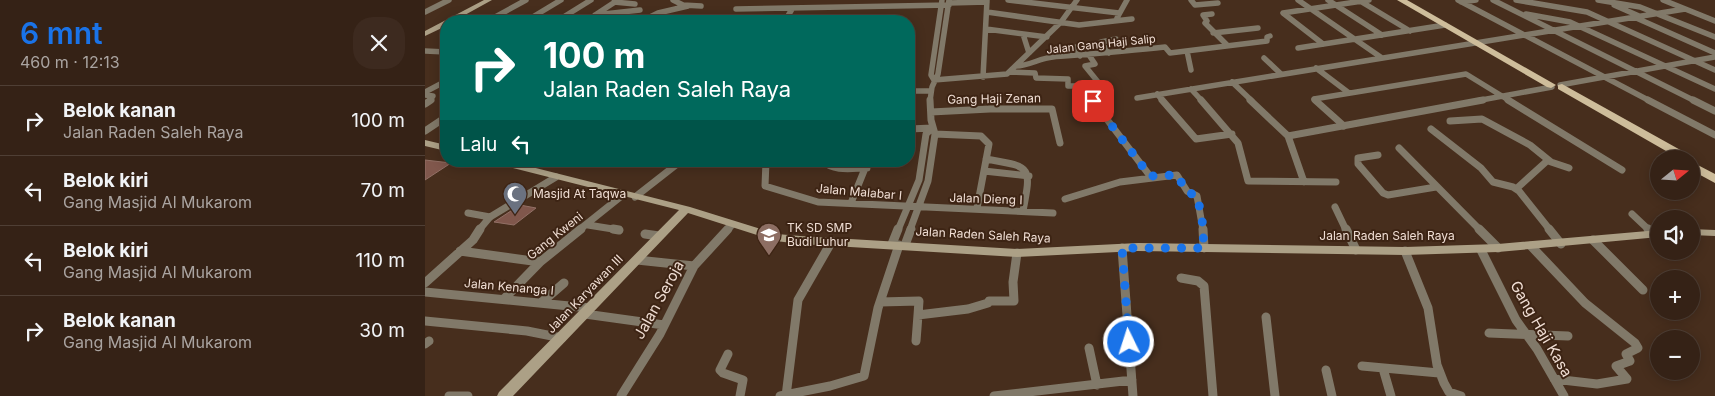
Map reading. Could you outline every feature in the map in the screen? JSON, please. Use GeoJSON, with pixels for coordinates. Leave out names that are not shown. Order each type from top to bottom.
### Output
{"type":"FeatureCollection","features":[{"type":"Feature","properties":{"kind":"main road"},"geometry":{"type":"LineString","coordinates":[[461,15],[489,0]]}},
{"type":"Feature","properties":{"kind":"main road"},"geometry":{"type":"LineString","coordinates":[[1401,0],[1673,150]]}},
{"type":"Feature","properties":{"kind":"main road"},"geometry":{"type":"LineString","coordinates":[[1408,0],[1475,42]]}},
{"type":"Feature","properties":{"kind":"main road"},"geometry":{"type":"LineString","coordinates":[[425,34],[440,26]]}},
{"type":"Feature","properties":{"kind":"main road"},"geometry":{"type":"LineString","coordinates":[[1556,86],[1665,150]]}},
{"type":"Feature","properties":{"kind":"main road"},"geometry":{"type":"LineString","coordinates":[[425,143],[440,147]]}},
{"type":"Feature","properties":{"kind":"main road"},"geometry":{"type":"LineString","coordinates":[[1700,165],[1715,173]]}},
{"type":"Feature","properties":{"kind":"main road","name":"Jalan Raden Saleh Raya"},"geometry":{"type":"LineString","coordinates":[[520,167],[685,209],[776,237],[1017,253],[1122,248],[1481,250],[1561,244],[1650,234]]}},
{"type":"Feature","properties":{"kind":"main road"},"geometry":{"type":"LineString","coordinates":[[1700,170],[1715,179]]}},
{"type":"Feature","properties":{"kind":"main road","name":"Jalan Karyawan III"},"geometry":{"type":"LineString","coordinates":[[504,396],[685,209]]}},
{"type":"Feature","properties":{"kind":"main road"},"geometry":{"type":"LineString","coordinates":[[1700,232],[1715,233]]}},
{"type":"Feature","properties":{"kind":"street"},"geometry":{"type":"LineString","coordinates":[[425,12],[449,0]]}},
{"type":"Feature","properties":{"kind":"street"},"geometry":{"type":"LineString","coordinates":[[499,15],[527,0]]}},
{"type":"Feature","properties":{"kind":"street"},"geometry":{"type":"LineString","coordinates":[[535,15],[561,0]]}},
{"type":"Feature","properties":{"kind":"street"},"geometry":{"type":"LineString","coordinates":[[567,15],[591,0]]}},
{"type":"Feature","properties":{"kind":"street"},"geometry":{"type":"LineString","coordinates":[[673,0],[676,3],[688,6]]}},
{"type":"Feature","properties":{"kind":"street"},"geometry":{"type":"LineString","coordinates":[[752,9],[759,0]]}},
{"type":"Feature","properties":{"kind":"street"},"geometry":{"type":"LineString","coordinates":[[904,6],[906,0]]}},
{"type":"Feature","properties":{"kind":"street"},"geometry":{"type":"LineString","coordinates":[[1008,0],[1119,13]]}},
{"type":"Feature","properties":{"kind":"street"},"geometry":{"type":"LineString","coordinates":[[934,80],[1004,76],[1047,37],[1077,0]]}},
{"type":"Feature","properties":{"kind":"street"},"geometry":{"type":"LineString","coordinates":[[1116,21],[1127,0]]}},
{"type":"Feature","properties":{"kind":"street"},"geometry":{"type":"LineString","coordinates":[[1191,0],[1195,4],[1203,5],[1218,3]]}},
{"type":"Feature","properties":{"kind":"street"},"geometry":{"type":"LineString","coordinates":[[1298,0],[1382,58]]}},
{"type":"Feature","properties":{"kind":"street"},"geometry":{"type":"LineString","coordinates":[[1328,0],[1382,35]]}},
{"type":"Feature","properties":{"kind":"street"},"geometry":{"type":"LineString","coordinates":[[1323,44],[1283,14],[1309,8],[1369,0]]}},
{"type":"Feature","properties":{"kind":"street"},"geometry":{"type":"LineString","coordinates":[[1459,1],[1476,0]]}},
{"type":"Feature","properties":{"kind":"street"},"geometry":{"type":"LineString","coordinates":[[1493,0],[1715,111]]}},
{"type":"Feature","properties":{"kind":"street"},"geometry":{"type":"LineString","coordinates":[[1516,0],[1584,11],[1715,70]]}},
{"type":"Feature","properties":{"kind":"street"},"geometry":{"type":"LineString","coordinates":[[1601,0],[1635,6],[1658,13],[1715,36]]}},
{"type":"Feature","properties":{"kind":"street"},"geometry":{"type":"LineString","coordinates":[[1601,0],[1715,53]]}},
{"type":"Feature","properties":{"kind":"street"},"geometry":{"type":"LineString","coordinates":[[1663,0],[1715,21]]}},
{"type":"Feature","properties":{"kind":"street"},"geometry":{"type":"LineString","coordinates":[[595,15],[616,1],[635,4]]}},
{"type":"Feature","properties":{"kind":"street"},"geometry":{"type":"LineString","coordinates":[[736,9],[904,6],[987,1],[983,77]]}},
{"type":"Feature","properties":{"kind":"street"},"geometry":{"type":"LineString","coordinates":[[1360,1],[1410,30]]}},
{"type":"Feature","properties":{"kind":"street"},"geometry":{"type":"LineString","coordinates":[[1459,1],[1715,135]]}},
{"type":"Feature","properties":{"kind":"street"},"geometry":{"type":"LineString","coordinates":[[934,80],[931,76],[942,3]]}},
{"type":"Feature","properties":{"kind":"street"},"geometry":{"type":"LineString","coordinates":[[899,244],[919,208],[930,172],[934,131],[930,91],[938,74],[949,3]]}},
{"type":"Feature","properties":{"kind":"street"},"geometry":{"type":"LineString","coordinates":[[1203,5],[1216,19]]}},
{"type":"Feature","properties":{"kind":"street"},"geometry":{"type":"LineString","coordinates":[[425,6],[437,6]]}},
{"type":"Feature","properties":{"kind":"street"},"geometry":{"type":"LineString","coordinates":[[654,15],[688,6],[701,6]]}},
{"type":"Feature","properties":{"kind":"street"},"geometry":{"type":"LineString","coordinates":[[788,15],[792,9]]}},
{"type":"Feature","properties":{"kind":"street"},"geometry":{"type":"LineString","coordinates":[[1137,98],[1685,9]]}},
{"type":"Feature","properties":{"kind":"street"},"geometry":{"type":"LineString","coordinates":[[595,15],[640,10]]}},
{"type":"Feature","properties":{"kind":"street"},"geometry":{"type":"LineString","coordinates":[[1095,23],[1103,11]]}},
{"type":"Feature","properties":{"kind":"street"},"geometry":{"type":"LineString","coordinates":[[987,12],[1079,25],[1132,19]]}},
{"type":"Feature","properties":{"kind":"street"},"geometry":{"type":"LineString","coordinates":[[1519,13],[1565,20],[1581,26],[1715,89]]}},
{"type":"Feature","properties":{"kind":"street"},"geometry":{"type":"LineString","coordinates":[[1212,14],[1203,15],[1207,22],[1205,24],[1227,45]]}},
{"type":"Feature","properties":{"kind":"street"},"geometry":{"type":"LineString","coordinates":[[1298,48],[1445,25]]}},
{"type":"Feature","properties":{"kind":"street"},"geometry":{"type":"LineString","coordinates":[[938,28],[945,28]]}},
{"type":"Feature","properties":{"kind":"street"},"geometry":{"type":"LineString","coordinates":[[1213,33],[1258,28]]}},
{"type":"Feature","properties":{"kind":"street"},"geometry":{"type":"LineString","coordinates":[[986,29],[1047,37]]}},
{"type":"Feature","properties":{"kind":"street"},"geometry":{"type":"LineString","coordinates":[[1023,34],[1029,53]]}},
{"type":"Feature","properties":{"kind":"street","name":"Jalan Gang Haji Salip"},"geometry":{"type":"LineString","coordinates":[[1016,66],[1023,66],[1051,57],[1080,56],[1165,47],[1170,53],[1187,51],[1267,41],[1267,37],[1270,36]]}},
{"type":"Feature","properties":{"kind":"street"},"geometry":{"type":"LineString","coordinates":[[1109,53],[1101,42],[1117,39]]}},
{"type":"Feature","properties":{"kind":"street"},"geometry":{"type":"LineString","coordinates":[[1080,56],[1076,47],[1088,46]]}},
{"type":"Feature","properties":{"kind":"street"},"geometry":{"type":"LineString","coordinates":[[434,52],[440,48]]}},
{"type":"Feature","properties":{"kind":"street"},"geometry":{"type":"LineString","coordinates":[[425,51],[440,52]]}},
{"type":"Feature","properties":{"kind":"street"},"geometry":{"type":"LineString","coordinates":[[1187,51],[1191,70]]}},
{"type":"Feature","properties":{"kind":"street"},"geometry":{"type":"LineString","coordinates":[[1089,55],[1095,64],[1085,66],[1111,98],[1093,101],[1150,176]]}},
{"type":"Feature","properties":{"kind":"street"},"geometry":{"type":"LineString","coordinates":[[1288,136],[1715,57]]}},
{"type":"Feature","properties":{"kind":"street"},"geometry":{"type":"LineString","coordinates":[[1264,58],[1281,74]]}},
{"type":"Feature","properties":{"kind":"street"},"geometry":{"type":"LineString","coordinates":[[1317,68],[1349,93]]}},
{"type":"Feature","properties":{"kind":"street"},"geometry":{"type":"LineString","coordinates":[[1010,72],[1035,73],[1036,78],[1068,79],[1068,86],[1087,86]]}},
{"type":"Feature","properties":{"kind":"street"},"geometry":{"type":"LineString","coordinates":[[1344,126],[1314,99],[1464,74],[1505,97],[1622,170]]}},
{"type":"Feature","properties":{"kind":"street"},"geometry":{"type":"LineString","coordinates":[[1232,82],[1288,136],[1304,182]]}},
{"type":"Feature","properties":{"kind":"street"},"geometry":{"type":"LineString","coordinates":[[425,94],[440,85]]}},
{"type":"Feature","properties":{"kind":"street"},"geometry":{"type":"LineString","coordinates":[[1191,89],[1233,134],[1238,143],[1248,180],[1336,182]]}},
{"type":"Feature","properties":{"kind":"street"},"geometry":{"type":"LineString","coordinates":[[915,91],[930,91]]}},
{"type":"Feature","properties":{"kind":"street"},"geometry":{"type":"LineString","coordinates":[[425,94],[433,96],[433,99],[425,104]]}},
{"type":"Feature","properties":{"kind":"street"},"geometry":{"type":"LineString","coordinates":[[1157,94],[1196,139],[1233,134]]}},
{"type":"Feature","properties":{"kind":"street","name":"Gang Haji Zenan"},"geometry":{"type":"LineString","coordinates":[[931,112],[1049,109],[1054,111],[1061,143]]}},
{"type":"Feature","properties":{"kind":"street"},"geometry":{"type":"LineString","coordinates":[[1450,121],[1482,119],[1507,131],[1526,144],[1530,144],[1548,160],[1569,168]]}},
{"type":"Feature","properties":{"kind":"street"},"geometry":{"type":"LineString","coordinates":[[425,130],[440,121]]}},
{"type":"Feature","properties":{"kind":"street"},"geometry":{"type":"LineString","coordinates":[[1704,129],[1715,126]]}},
{"type":"Feature","properties":{"kind":"street"},"geometry":{"type":"LineString","coordinates":[[915,129],[981,136],[989,144],[977,208]]}},
{"type":"Feature","properties":{"kind":"street"},"geometry":{"type":"LineString","coordinates":[[1431,129],[1481,168],[1493,182],[1516,189],[1561,244]]}},
{"type":"Feature","properties":{"kind":"street"},"geometry":{"type":"LineString","coordinates":[[832,241],[798,300],[784,396],[831,386],[864,376],[880,302],[899,244],[907,207],[921,171],[926,134],[934,131]]}},
{"type":"Feature","properties":{"kind":"street"},"geometry":{"type":"LineString","coordinates":[[1399,148],[1436,188],[1498,248]]}},
{"type":"Feature","properties":{"kind":"street"},"geometry":{"type":"LineString","coordinates":[[1377,155],[1358,158],[1358,164],[1383,193],[1389,194],[1436,188]]}},
{"type":"Feature","properties":{"kind":"street"},"geometry":{"type":"LineString","coordinates":[[986,160],[1021,165],[1029,176],[1023,211]]}},
{"type":"Feature","properties":{"kind":"street"},"geometry":{"type":"LineString","coordinates":[[1516,189],[1548,160]]}},
{"type":"Feature","properties":{"kind":"street","name":"Gang Kweni"},"geometry":{"type":"LineString","coordinates":[[504,299],[540,262],[588,225],[672,167]]}},
{"type":"Feature","properties":{"kind":"street","name":"Jalan Malabar I"},"geometry":{"type":"LineString","coordinates":[[766,167],[765,186],[818,202],[919,208]]}},
{"type":"Feature","properties":{"kind":"street"},"geometry":{"type":"LineString","coordinates":[[830,167],[845,167]]}},
{"type":"Feature","properties":{"kind":"street"},"geometry":{"type":"LineString","coordinates":[[851,203],[867,167]]}},
{"type":"Feature","properties":{"kind":"street"},"geometry":{"type":"LineString","coordinates":[[921,171],[930,172]]}},
{"type":"Feature","properties":{"kind":"street"},"geometry":{"type":"LineString","coordinates":[[984,171],[1029,176]]}},
{"type":"Feature","properties":{"kind":"street"},"geometry":{"type":"LineString","coordinates":[[1065,199],[1093,187],[1150,176],[1177,175],[1187,192],[1197,196],[1202,218],[1204,248]]}},
{"type":"Feature","properties":{"kind":"street"},"geometry":{"type":"LineString","coordinates":[[425,283],[473,240],[482,225],[490,217],[556,176]]}},
{"type":"Feature","properties":{"kind":"street"},"geometry":{"type":"LineString","coordinates":[[1335,207],[1356,250]]}},
{"type":"Feature","properties":{"kind":"street","name":"Jalan Dieng I"},"geometry":{"type":"LineString","coordinates":[[919,208],[977,208],[1053,213]]}},
{"type":"Feature","properties":{"kind":"street"},"geometry":{"type":"LineString","coordinates":[[468,213],[490,217]]}},
{"type":"Feature","properties":{"kind":"street"},"geometry":{"type":"LineString","coordinates":[[1632,214],[1650,229]]}},
{"type":"Feature","properties":{"kind":"street"},"geometry":{"type":"LineString","coordinates":[[588,225],[619,230]]}},
{"type":"Feature","properties":{"kind":"street","name":"Jalan Seroja"},"geometry":{"type":"LineString","coordinates":[[621,396],[664,325],[694,266],[732,225]]}},
{"type":"Feature","properties":{"kind":"street"},"geometry":{"type":"LineString","coordinates":[[645,234],[659,236]]}},
{"type":"Feature","properties":{"kind":"street"},"geometry":{"type":"LineString","coordinates":[[1593,240],[1643,290]]}},
{"type":"Feature","properties":{"kind":"street"},"geometry":{"type":"LineString","coordinates":[[1531,246],[1585,303],[1635,343],[1638,348],[1626,354],[1630,361],[1616,366],[1627,379],[1597,384],[1555,379]]}},
{"type":"Feature","properties":{"kind":"street"},"geometry":{"type":"LineString","coordinates":[[1122,248],[1133,396]]}},
{"type":"Feature","properties":{"kind":"street","name":"Gang Haji Kasa"},"geometry":{"type":"LineString","coordinates":[[1481,250],[1516,320],[1537,349],[1564,396]]}},
{"type":"Feature","properties":{"kind":"street"},"geometry":{"type":"LineString","coordinates":[[460,251],[540,262]]}},
{"type":"Feature","properties":{"kind":"street"},"geometry":{"type":"LineString","coordinates":[[1405,251],[1431,319],[1434,354],[1439,373],[1450,393],[1461,396]]}},
{"type":"Feature","properties":{"kind":"street"},"geometry":{"type":"LineString","coordinates":[[918,315],[968,309],[988,303],[989,301],[1014,300],[1013,282],[1017,253]]}},
{"type":"Feature","properties":{"kind":"street"},"geometry":{"type":"LineString","coordinates":[[637,260],[694,266]]}},
{"type":"Feature","properties":{"kind":"street"},"geometry":{"type":"LineString","coordinates":[[1181,278],[1198,281],[1204,286],[1213,396]]}},
{"type":"Feature","properties":{"kind":"street"},"geometry":{"type":"LineString","coordinates":[[542,302],[564,283]]}},
{"type":"Feature","properties":{"kind":"street","name":"Jalan Kenanga I"},"geometry":{"type":"LineString","coordinates":[[425,292],[542,302],[664,325]]}},
{"type":"Feature","properties":{"kind":"street"},"geometry":{"type":"LineString","coordinates":[[880,302],[919,301],[915,341]]}},
{"type":"Feature","properties":{"kind":"street"},"geometry":{"type":"LineString","coordinates":[[1266,317],[1275,396]]}},
{"type":"Feature","properties":{"kind":"street"},"geometry":{"type":"LineString","coordinates":[[425,320],[527,331],[562,338]]}},
{"type":"Feature","properties":{"kind":"street"},"geometry":{"type":"LineString","coordinates":[[1489,332],[1568,336]]}},
{"type":"Feature","properties":{"kind":"street"},"geometry":{"type":"LineString","coordinates":[[1089,348],[1097,385]]}},
{"type":"Feature","properties":{"kind":"street"},"geometry":{"type":"LineString","coordinates":[[728,354],[720,370],[723,373],[743,380],[740,396]]}},
{"type":"Feature","properties":{"kind":"street"},"geometry":{"type":"LineString","coordinates":[[1362,366],[1439,373]]}},
{"type":"Feature","properties":{"kind":"street"},"geometry":{"type":"LineString","coordinates":[[1326,370],[1332,396]]}},
{"type":"Feature","properties":{"kind":"street"},"geometry":{"type":"LineString","coordinates":[[1385,372],[1391,396]]}},
{"type":"Feature","properties":{"kind":"street"},"geometry":{"type":"LineString","coordinates":[[994,396],[1132,380]]}},
{"type":"Feature","properties":{"kind":"street"},"geometry":{"type":"LineString","coordinates":[[449,396],[468,396]]}},
{"type":"Feature","properties":{"kind":"building"},"geometry":{"type":"Polygon","coordinates":[[[425,160],[440,162],[440,167],[445,167],[425,180],[425,160]]]}},
{"type":"Feature","properties":{"kind":"building","name":"Masjid At Taqwa"},"geometry":{"type":"Polygon","coordinates":[[[520,205],[536,208],[514,225],[494,222],[520,205]]]}},
{"type":"Feature","properties":{"kind":"place","name":"Masjid At Taqwa"},"geometry":{"type":"Point","coordinates":[515,215]}},
{"type":"Feature","properties":{"kind":"place","name":"TK SD SMP Budi Luhur"},"geometry":{"type":"Point","coordinates":[769,256]}},
{"type":"Feature","properties":{"kind":"route"},"geometry":{"type":"LineString","coordinates":[[1093,101],[1150,176],[1177,175],[1187,192],[1197,196],[1202,218],[1204,248],[1122,248],[1129,342]]}}]}
